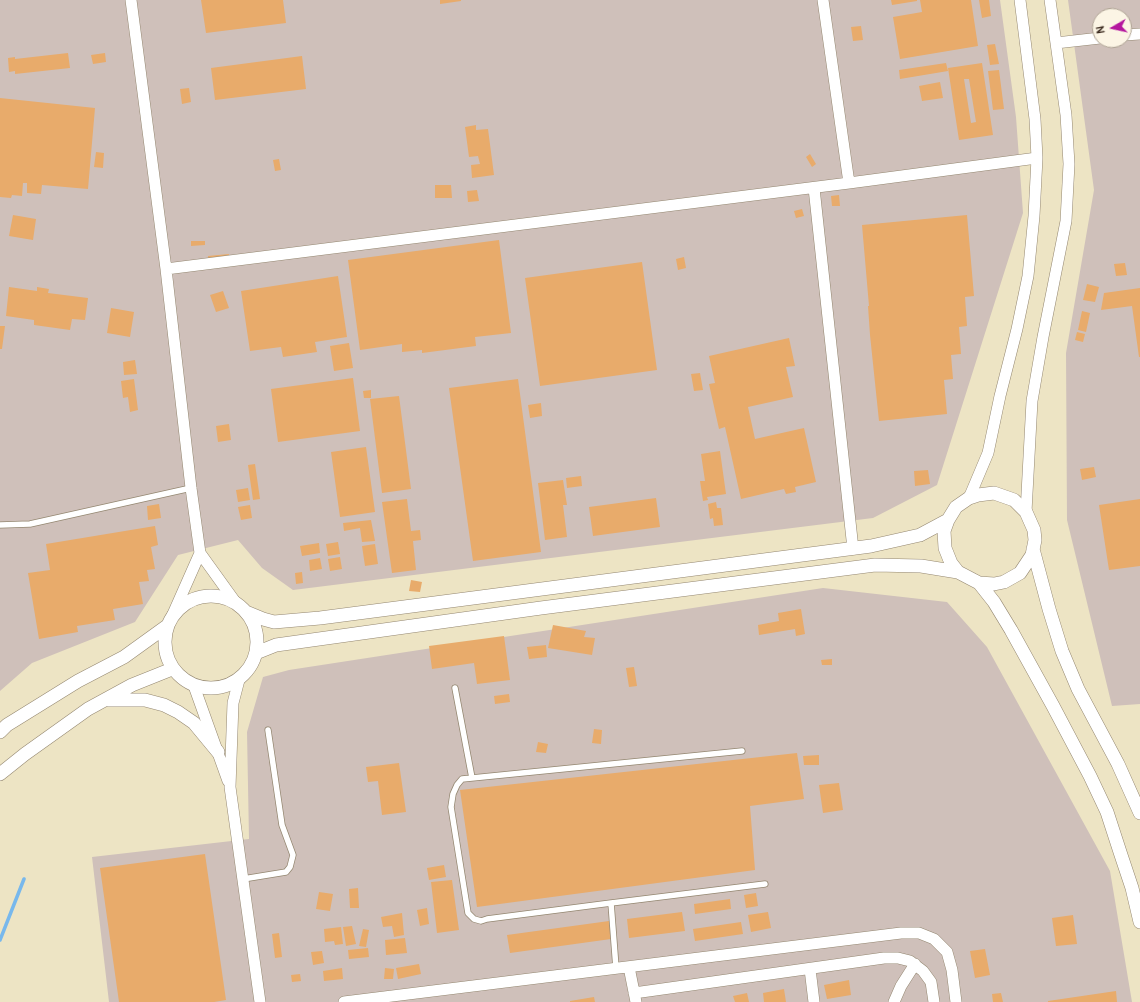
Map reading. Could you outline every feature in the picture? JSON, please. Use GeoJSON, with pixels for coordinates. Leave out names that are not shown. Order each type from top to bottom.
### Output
{"type":"FeatureCollection","features":[{"type":"Feature","properties":{"kind":"street"},"geometry":{"type":"LineString","coordinates":[[131,0],[166,269],[191,488],[200,553],[236,603],[246,612],[254,624],[257,638],[256,653],[250,668],[239,680],[224,687],[208,689],[194,686],[182,680],[172,669],[166,656],[164,641],[167,626],[174,614],[200,553]]}},
{"type":"Feature","properties":{"kind":"street"},"geometry":{"type":"LineString","coordinates":[[823,0],[849,183]]}},
{"type":"Feature","properties":{"kind":"street"},"geometry":{"type":"LineString","coordinates":[[969,498],[988,453],[1028,276],[1034,216],[1037,158],[1035,119],[1020,0]]}},
{"type":"Feature","properties":{"kind":"street"},"geometry":{"type":"LineString","coordinates":[[1026,512],[1032,401],[1066,221],[1069,157],[1066,115],[1050,0]]}},
{"type":"Feature","properties":{"kind":"street"},"geometry":{"type":"LineString","coordinates":[[1056,43],[1092,39]]}},
{"type":"Feature","properties":{"kind":"street"},"geometry":{"type":"LineString","coordinates":[[166,269],[814,188],[1037,158]]}},
{"type":"Feature","properties":{"kind":"street"},"geometry":{"type":"LineString","coordinates":[[814,188],[853,549]]}},
{"type":"Feature","properties":{"kind":"street"},"geometry":{"type":"LineString","coordinates":[[256,653],[276,645],[541,608],[874,565],[922,566],[958,572],[979,583],[994,584],[1004,582],[1020,573],[1032,555],[1035,540],[1034,530],[1026,512],[1014,500],[994,493],[969,498],[956,507],[948,520],[944,531],[945,548],[951,563],[958,572]]}},
{"type":"Feature","properties":{"kind":"street"},"geometry":{"type":"LineString","coordinates":[[246,612],[274,622],[320,618],[853,549],[920,535],[948,520]]}},
{"type":"Feature","properties":{"kind":"street"},"geometry":{"type":"LineString","coordinates":[[1033,549],[1062,651],[1078,689],[1118,764],[1140,813]]}},
{"type":"Feature","properties":{"kind":"street"},"geometry":{"type":"LineString","coordinates":[[979,583],[994,602],[1011,630],[1090,776],[1107,812],[1132,888],[1140,922]]}},
{"type":"Feature","properties":{"kind":"street"},"geometry":{"type":"LineString","coordinates":[[174,614],[183,604],[196,598],[216,596],[223,597],[236,603]]}},
{"type":"Feature","properties":{"kind":"street"},"geometry":{"type":"LineString","coordinates":[[0,732],[8,725],[78,681],[124,657],[167,626]]}},
{"type":"Feature","properties":{"kind":"street"},"geometry":{"type":"LineString","coordinates":[[0,774],[25,754],[88,709],[132,685],[172,669]]}},
{"type":"Feature","properties":{"kind":"street"},"geometry":{"type":"LineString","coordinates":[[239,680],[233,703],[230,787],[260,1002]]}},
{"type":"Feature","properties":{"kind":"street"},"geometry":{"type":"LineString","coordinates":[[194,686],[230,787]]}},
{"type":"Feature","properties":{"kind":"street"},"geometry":{"type":"LineString","coordinates":[[104,701],[145,700],[164,705],[178,712],[194,724],[218,752]]}},
{"type":"Feature","properties":{"kind":"street"},"geometry":{"type":"LineString","coordinates":[[344,1002],[902,932],[919,933],[934,939],[947,952],[952,970],[956,1002]]}},
{"type":"Feature","properties":{"kind":"street"},"geometry":{"type":"LineString","coordinates":[[629,966],[635,998],[810,969],[884,958],[898,958],[910,961],[923,971],[931,982],[934,1002]]}},
{"type":"Feature","properties":{"kind":"street"},"geometry":{"type":"LineString","coordinates":[[894,1002],[901,986],[915,964]]}},
{"type":"Feature","properties":{"kind":"street"},"geometry":{"type":"LineString","coordinates":[[810,969],[814,1002]]}},
{"type":"Feature","properties":{"kind":"lane"},"geometry":{"type":"LineString","coordinates":[[0,525],[30,524],[191,488]]}},
{"type":"Feature","properties":{"kind":"lane"},"geometry":{"type":"LineString","coordinates":[[455,688],[472,778]]}},
{"type":"Feature","properties":{"kind":"lane"},"geometry":{"type":"LineString","coordinates":[[243,879],[286,872],[290,867],[293,855],[282,825],[268,730]]}},
{"type":"Feature","properties":{"kind":"lane"},"geometry":{"type":"LineString","coordinates":[[742,751],[462,779],[457,785],[453,794],[451,807],[468,913],[474,919],[481,921],[765,884]]}},
{"type":"Feature","properties":{"kind":"lane"},"geometry":{"type":"LineString","coordinates":[[611,903],[616,968]]}},
{"type":"Feature","properties":{"kind":"shaded area"},"geometry":{"type":"Polygon","coordinates":[[[0,0],[1000,0],[1016,117],[1023,213],[937,485],[873,518],[293,590],[262,568],[238,540],[178,555],[135,622],[32,663],[0,691],[0,0]]]}},
{"type":"Feature","properties":{"kind":"shaded area"},"geometry":{"type":"Polygon","coordinates":[[[1068,0],[1140,0],[1140,704],[1112,706],[1067,520],[1066,353],[1094,190],[1068,0]]]}},
{"type":"Feature","properties":{"kind":"shaded area"},"geometry":{"type":"Polygon","coordinates":[[[823,588],[947,602],[987,647],[1110,871],[1132,1002],[109,1002],[92,857],[249,839],[247,732],[263,677],[289,670],[823,588]]]}},
{"type":"Feature","properties":{"kind":"building"},"geometry":{"type":"Polygon","coordinates":[[[201,0],[283,0],[286,23],[206,33],[201,0]]]}},
{"type":"Feature","properties":{"kind":"building"},"geometry":{"type":"Polygon","coordinates":[[[440,0],[461,0],[461,1],[440,4],[440,0]]]}},
{"type":"Feature","properties":{"kind":"building"},"geometry":{"type":"Polygon","coordinates":[[[891,0],[917,0],[917,1],[892,5],[891,0]]]}},
{"type":"Feature","properties":{"kind":"building"},"geometry":{"type":"Polygon","coordinates":[[[920,0],[971,0],[978,46],[900,59],[893,17],[922,12],[920,0]]]}},
{"type":"Feature","properties":{"kind":"building"},"geometry":{"type":"Polygon","coordinates":[[[979,0],[989,0],[991,16],[982,18],[979,0]]]}},
{"type":"Feature","properties":{"kind":"building"},"geometry":{"type":"Polygon","coordinates":[[[861,26],[863,40],[853,41],[851,27],[861,26]]]}},
{"type":"Feature","properties":{"kind":"building"},"geometry":{"type":"Polygon","coordinates":[[[995,44],[999,64],[990,65],[987,45],[995,44]]]}},
{"type":"Feature","properties":{"kind":"building"},"geometry":{"type":"Polygon","coordinates":[[[68,53],[70,68],[15,74],[15,71],[9,72],[8,58],[15,57],[15,59],[68,53]]]}},
{"type":"Feature","properties":{"kind":"building"},"geometry":{"type":"Polygon","coordinates":[[[105,53],[106,62],[93,64],[91,55],[105,53]]]}},
{"type":"Feature","properties":{"kind":"building"},"geometry":{"type":"Polygon","coordinates":[[[302,56],[306,89],[215,100],[211,68],[302,56]]]}},
{"type":"Feature","properties":{"kind":"building"},"geometry":{"type":"Polygon","coordinates":[[[946,63],[948,71],[900,79],[899,70],[946,63]]]}},
{"type":"Feature","properties":{"kind":"building"},"geometry":{"type":"Polygon","coordinates":[[[982,63],[993,135],[959,140],[948,68],[982,63]],[[964,79],[971,123],[976,122],[969,79],[964,79]]]}},
{"type":"Feature","properties":{"kind":"building"},"geometry":{"type":"Polygon","coordinates":[[[999,70],[1004,109],[993,110],[988,71],[999,70]]]}},
{"type":"Feature","properties":{"kind":"building"},"geometry":{"type":"Polygon","coordinates":[[[940,82],[943,98],[922,101],[919,86],[940,82]]]}},
{"type":"Feature","properties":{"kind":"building"},"geometry":{"type":"Polygon","coordinates":[[[189,88],[191,102],[182,104],[180,89],[189,88]]]}},
{"type":"Feature","properties":{"kind":"building"},"geometry":{"type":"Polygon","coordinates":[[[0,98],[95,108],[88,189],[42,185],[41,194],[27,193],[27,183],[23,183],[22,196],[12,195],[11,198],[0,197],[0,98]]]}},
{"type":"Feature","properties":{"kind":"building"},"geometry":{"type":"Polygon","coordinates":[[[476,125],[476,130],[488,129],[494,175],[472,178],[471,165],[480,164],[478,156],[469,157],[465,127],[476,125]]]}},
{"type":"Feature","properties":{"kind":"building"},"geometry":{"type":"Polygon","coordinates":[[[96,152],[104,153],[103,168],[94,167],[96,152]]]}},
{"type":"Feature","properties":{"kind":"building"},"geometry":{"type":"Polygon","coordinates":[[[810,154],[816,164],[812,167],[806,157],[810,154]]]}},
{"type":"Feature","properties":{"kind":"building"},"geometry":{"type":"Polygon","coordinates":[[[279,159],[281,170],[275,171],[273,160],[279,159]]]}},
{"type":"Feature","properties":{"kind":"building"},"geometry":{"type":"Polygon","coordinates":[[[435,185],[451,185],[452,198],[435,198],[435,185]]]}},
{"type":"Feature","properties":{"kind":"building"},"geometry":{"type":"Polygon","coordinates":[[[477,190],[479,201],[468,202],[467,191],[477,190]]]}},
{"type":"Feature","properties":{"kind":"building"},"geometry":{"type":"Polygon","coordinates":[[[839,195],[840,206],[832,206],[831,196],[839,195]]]}},
{"type":"Feature","properties":{"kind":"building"},"geometry":{"type":"Polygon","coordinates":[[[802,209],[804,216],[796,218],[794,211],[802,209]]]}},
{"type":"Feature","properties":{"kind":"building"},"geometry":{"type":"Polygon","coordinates":[[[13,215],[36,219],[33,240],[9,236],[13,215]]]}},
{"type":"Feature","properties":{"kind":"building"},"geometry":{"type":"Polygon","coordinates":[[[967,215],[974,296],[965,297],[967,326],[959,327],[961,354],[951,355],[953,379],[944,380],[947,414],[879,421],[870,335],[862,225],[967,215]]]}},
{"type":"Feature","properties":{"kind":"building"},"geometry":{"type":"Polygon","coordinates":[[[499,240],[511,333],[475,337],[476,346],[422,353],[422,350],[402,352],[402,344],[360,350],[348,260],[499,240]]]}},
{"type":"Feature","properties":{"kind":"building"},"geometry":{"type":"Polygon","coordinates":[[[191,241],[205,241],[205,245],[191,246],[191,241]]]}},
{"type":"Feature","properties":{"kind":"building"},"geometry":{"type":"Polygon","coordinates":[[[229,254],[229,259],[209,262],[208,256],[229,254]]]}},
{"type":"Feature","properties":{"kind":"building"},"geometry":{"type":"Polygon","coordinates":[[[684,257],[686,268],[678,270],[676,259],[684,257]]]}},
{"type":"Feature","properties":{"kind":"building"},"geometry":{"type":"Polygon","coordinates":[[[642,262],[657,370],[540,386],[525,278],[642,262]]]}},
{"type":"Feature","properties":{"kind":"building"},"geometry":{"type":"Polygon","coordinates":[[[1125,263],[1127,275],[1116,276],[1114,264],[1125,263]]]}},
{"type":"Feature","properties":{"kind":"building"},"geometry":{"type":"Polygon","coordinates":[[[338,276],[347,337],[315,342],[317,352],[283,357],[281,347],[250,351],[241,291],[338,276]]]}},
{"type":"Feature","properties":{"kind":"building"},"geometry":{"type":"Polygon","coordinates":[[[1087,284],[1099,287],[1095,302],[1083,300],[1087,284]]]}},
{"type":"Feature","properties":{"kind":"building"},"geometry":{"type":"Polygon","coordinates":[[[9,287],[37,291],[37,287],[49,289],[48,293],[88,298],[85,320],[72,319],[70,330],[34,325],[34,320],[6,316],[9,287]]]}},
{"type":"Feature","properties":{"kind":"building"},"geometry":{"type":"Polygon","coordinates":[[[1140,288],[1139,357],[1132,306],[1101,310],[1104,293],[1140,288]]]}},
{"type":"Feature","properties":{"kind":"building"},"geometry":{"type":"Polygon","coordinates":[[[223,291],[229,308],[216,312],[210,295],[223,291]]]}},
{"type":"Feature","properties":{"kind":"building"},"geometry":{"type":"Polygon","coordinates":[[[111,308],[134,312],[130,337],[107,333],[111,308]]]}},
{"type":"Feature","properties":{"kind":"building"},"geometry":{"type":"Polygon","coordinates":[[[1082,311],[1090,313],[1086,332],[1078,330],[1082,311]]]}},
{"type":"Feature","properties":{"kind":"building"},"geometry":{"type":"Polygon","coordinates":[[[0,326],[5,326],[2,349],[0,349],[0,326]]]}},
{"type":"Feature","properties":{"kind":"building"},"geometry":{"type":"Polygon","coordinates":[[[1077,332],[1085,334],[1083,342],[1075,340],[1077,332]]]}},
{"type":"Feature","properties":{"kind":"building"},"geometry":{"type":"Polygon","coordinates":[[[789,338],[795,366],[786,367],[793,397],[748,407],[755,439],[804,428],[816,482],[795,487],[796,492],[786,494],[784,489],[741,499],[725,427],[719,429],[709,384],[715,383],[709,356],[789,338]]]}},
{"type":"Feature","properties":{"kind":"building"},"geometry":{"type":"Polygon","coordinates":[[[349,343],[353,368],[334,371],[330,346],[349,343]]]}},
{"type":"Feature","properties":{"kind":"building"},"geometry":{"type":"Polygon","coordinates":[[[135,360],[137,374],[124,375],[123,362],[135,360]]]}},
{"type":"Feature","properties":{"kind":"building"},"geometry":{"type":"Polygon","coordinates":[[[700,373],[703,390],[694,391],[691,374],[700,373]]]}},
{"type":"Feature","properties":{"kind":"building"},"geometry":{"type":"Polygon","coordinates":[[[353,378],[360,431],[278,442],[271,389],[353,378]]]}},
{"type":"Feature","properties":{"kind":"building"},"geometry":{"type":"Polygon","coordinates":[[[134,379],[138,410],[130,412],[128,397],[123,398],[121,381],[134,379]]]}},
{"type":"Feature","properties":{"kind":"building"},"geometry":{"type":"Polygon","coordinates":[[[518,379],[541,552],[473,561],[449,388],[518,379]]]}},
{"type":"Feature","properties":{"kind":"building"},"geometry":{"type":"Polygon","coordinates":[[[371,390],[371,398],[364,398],[363,391],[371,390]]]}},
{"type":"Feature","properties":{"kind":"building"},"geometry":{"type":"Polygon","coordinates":[[[399,396],[411,489],[382,493],[370,399],[399,396]]]}},
{"type":"Feature","properties":{"kind":"building"},"geometry":{"type":"Polygon","coordinates":[[[541,403],[542,416],[530,418],[528,405],[541,403]]]}},
{"type":"Feature","properties":{"kind":"building"},"geometry":{"type":"Polygon","coordinates":[[[229,424],[231,440],[218,442],[216,426],[229,424]]]}},
{"type":"Feature","properties":{"kind":"building"},"geometry":{"type":"Polygon","coordinates":[[[366,447],[375,512],[340,517],[331,452],[366,447]]]}},
{"type":"Feature","properties":{"kind":"building"},"geometry":{"type":"Polygon","coordinates":[[[720,451],[726,494],[707,497],[708,500],[703,501],[700,481],[705,481],[701,454],[720,451]]]}},
{"type":"Feature","properties":{"kind":"building"},"geometry":{"type":"Polygon","coordinates":[[[255,464],[260,499],[253,500],[248,465],[255,464]]]}},
{"type":"Feature","properties":{"kind":"building"},"geometry":{"type":"Polygon","coordinates":[[[1094,467],[1096,477],[1082,480],[1080,469],[1094,467]]]}},
{"type":"Feature","properties":{"kind":"building"},"geometry":{"type":"Polygon","coordinates":[[[928,470],[930,484],[915,486],[914,471],[928,470]]]}},
{"type":"Feature","properties":{"kind":"building"},"geometry":{"type":"Polygon","coordinates":[[[581,476],[582,486],[567,488],[566,478],[581,476]]]}},
{"type":"Feature","properties":{"kind":"building"},"geometry":{"type":"Polygon","coordinates":[[[563,480],[567,505],[563,505],[567,537],[545,540],[538,483],[563,480]]]}},
{"type":"Feature","properties":{"kind":"building"},"geometry":{"type":"Polygon","coordinates":[[[248,488],[250,500],[238,502],[236,490],[248,488]]]}},
{"type":"Feature","properties":{"kind":"building"},"geometry":{"type":"Polygon","coordinates":[[[656,498],[660,527],[593,536],[589,507],[656,498]]]}},
{"type":"Feature","properties":{"kind":"building"},"geometry":{"type":"Polygon","coordinates":[[[407,499],[411,531],[420,530],[421,540],[413,541],[416,570],[392,573],[382,502],[407,499]]]}},
{"type":"Feature","properties":{"kind":"building"},"geometry":{"type":"Polygon","coordinates":[[[1140,499],[1140,566],[1109,570],[1099,505],[1140,499]]]}},
{"type":"Feature","properties":{"kind":"building"},"geometry":{"type":"Polygon","coordinates":[[[716,502],[717,508],[721,508],[723,525],[714,526],[713,518],[710,519],[708,504],[716,502]]]}},
{"type":"Feature","properties":{"kind":"building"},"geometry":{"type":"Polygon","coordinates":[[[159,504],[161,518],[148,520],[147,506],[159,504]]]}},
{"type":"Feature","properties":{"kind":"building"},"geometry":{"type":"Polygon","coordinates":[[[250,505],[252,518],[241,520],[238,507],[250,505]]]}},
{"type":"Feature","properties":{"kind":"building"},"geometry":{"type":"Polygon","coordinates":[[[371,520],[375,541],[362,542],[360,528],[344,531],[343,523],[371,520]]]}},
{"type":"Feature","properties":{"kind":"building"},"geometry":{"type":"Polygon","coordinates":[[[155,526],[158,545],[151,547],[155,569],[147,570],[149,581],[139,582],[143,604],[113,609],[115,620],[77,626],[78,632],[39,639],[28,573],[50,570],[46,544],[155,526]]]}},
{"type":"Feature","properties":{"kind":"building"},"geometry":{"type":"Polygon","coordinates":[[[338,542],[340,554],[328,556],[326,544],[338,542]]]}},
{"type":"Feature","properties":{"kind":"building"},"geometry":{"type":"Polygon","coordinates":[[[319,543],[320,553],[302,556],[300,546],[319,543]]]}},
{"type":"Feature","properties":{"kind":"building"},"geometry":{"type":"Polygon","coordinates":[[[375,544],[378,564],[365,566],[362,546],[375,544]]]}},
{"type":"Feature","properties":{"kind":"building"},"geometry":{"type":"Polygon","coordinates":[[[340,557],[342,569],[330,571],[328,559],[340,557]]]}},
{"type":"Feature","properties":{"kind":"building"},"geometry":{"type":"Polygon","coordinates":[[[320,558],[322,569],[310,571],[309,560],[320,558]]]}},
{"type":"Feature","properties":{"kind":"building"},"geometry":{"type":"Polygon","coordinates":[[[302,572],[303,583],[296,584],[295,573],[302,572]]]}},
{"type":"Feature","properties":{"kind":"building"},"geometry":{"type":"Polygon","coordinates":[[[411,580],[422,582],[420,592],[409,591],[411,580]]]}},
{"type":"Feature","properties":{"kind":"building"},"geometry":{"type":"Polygon","coordinates":[[[801,609],[805,634],[796,636],[795,629],[759,635],[758,625],[779,621],[778,613],[801,609]]]}},
{"type":"Feature","properties":{"kind":"building"},"geometry":{"type":"Polygon","coordinates":[[[553,625],[586,631],[584,637],[595,638],[592,655],[548,648],[553,625]]]}},
{"type":"Feature","properties":{"kind":"building"},"geometry":{"type":"Polygon","coordinates":[[[504,636],[510,680],[477,684],[474,663],[432,669],[429,646],[504,636]]]}},
{"type":"Feature","properties":{"kind":"building"},"geometry":{"type":"Polygon","coordinates":[[[546,645],[547,657],[529,659],[527,647],[546,645]]]}},
{"type":"Feature","properties":{"kind":"building"},"geometry":{"type":"Polygon","coordinates":[[[832,659],[832,665],[822,665],[821,660],[832,659]]]}},
{"type":"Feature","properties":{"kind":"building"},"geometry":{"type":"Polygon","coordinates":[[[634,667],[637,686],[629,687],[626,668],[634,667]]]}},
{"type":"Feature","properties":{"kind":"building"},"geometry":{"type":"Polygon","coordinates":[[[509,694],[510,702],[495,704],[494,696],[509,694]]]}},
{"type":"Feature","properties":{"kind":"building"},"geometry":{"type":"Polygon","coordinates":[[[594,729],[602,730],[601,744],[592,743],[594,729]]]}},
{"type":"Feature","properties":{"kind":"building"},"geometry":{"type":"Polygon","coordinates":[[[538,742],[548,744],[546,753],[536,752],[538,742]]]}},
{"type":"Feature","properties":{"kind":"building"},"geometry":{"type":"Polygon","coordinates":[[[797,753],[804,799],[750,806],[755,870],[477,907],[460,790],[797,753]]]}},
{"type":"Feature","properties":{"kind":"building"},"geometry":{"type":"Polygon","coordinates":[[[819,755],[819,765],[804,765],[803,756],[819,755]]]}},
{"type":"Feature","properties":{"kind":"building"},"geometry":{"type":"Polygon","coordinates":[[[399,763],[406,812],[382,815],[378,781],[368,782],[366,767],[399,763]]]}},
{"type":"Feature","properties":{"kind":"building"},"geometry":{"type":"Polygon","coordinates":[[[839,783],[843,810],[823,813],[819,785],[839,783]]]}},
{"type":"Feature","properties":{"kind":"building"},"geometry":{"type":"Polygon","coordinates":[[[205,854],[226,1000],[214,1002],[119,1002],[100,868],[205,854]]]}},
{"type":"Feature","properties":{"kind":"building"},"geometry":{"type":"Polygon","coordinates":[[[444,865],[446,877],[429,880],[427,868],[444,865]]]}},
{"type":"Feature","properties":{"kind":"building"},"geometry":{"type":"Polygon","coordinates":[[[452,880],[459,930],[437,933],[431,882],[452,880]]]}},
{"type":"Feature","properties":{"kind":"building"},"geometry":{"type":"Polygon","coordinates":[[[358,888],[359,908],[350,908],[349,889],[358,888]]]}},
{"type":"Feature","properties":{"kind":"building"},"geometry":{"type":"Polygon","coordinates":[[[319,892],[333,894],[330,911],[316,909],[319,892]]]}},
{"type":"Feature","properties":{"kind":"building"},"geometry":{"type":"Polygon","coordinates":[[[756,893],[758,906],[746,908],[744,895],[756,893]]]}},
{"type":"Feature","properties":{"kind":"building"},"geometry":{"type":"Polygon","coordinates":[[[730,899],[731,909],[695,914],[694,904],[730,899]]]}},
{"type":"Feature","properties":{"kind":"building"},"geometry":{"type":"Polygon","coordinates":[[[427,908],[429,924],[420,926],[417,910],[427,908]]]}},
{"type":"Feature","properties":{"kind":"building"},"geometry":{"type":"Polygon","coordinates":[[[682,912],[685,931],[629,938],[627,919],[682,912]]]}},
{"type":"Feature","properties":{"kind":"building"},"geometry":{"type":"Polygon","coordinates":[[[768,912],[771,928],[751,932],[748,915],[768,912]]]}},
{"type":"Feature","properties":{"kind":"building"},"geometry":{"type":"Polygon","coordinates":[[[402,913],[404,935],[394,937],[392,926],[383,927],[381,917],[402,913]]]}},
{"type":"Feature","properties":{"kind":"building"},"geometry":{"type":"Polygon","coordinates":[[[1073,915],[1077,944],[1056,946],[1052,918],[1073,915]]]}},
{"type":"Feature","properties":{"kind":"building"},"geometry":{"type":"Polygon","coordinates":[[[609,921],[611,939],[510,953],[507,935],[609,921]]]}},
{"type":"Feature","properties":{"kind":"building"},"geometry":{"type":"Polygon","coordinates":[[[741,922],[743,934],[695,941],[693,929],[741,922]]]}},
{"type":"Feature","properties":{"kind":"building"},"geometry":{"type":"Polygon","coordinates":[[[352,926],[356,944],[346,946],[343,927],[352,926]]]}},
{"type":"Feature","properties":{"kind":"building"},"geometry":{"type":"Polygon","coordinates":[[[341,927],[343,944],[335,945],[334,941],[325,942],[324,929],[341,927]]]}},
{"type":"Feature","properties":{"kind":"building"},"geometry":{"type":"Polygon","coordinates":[[[363,929],[369,930],[366,947],[359,946],[363,929]]]}},
{"type":"Feature","properties":{"kind":"building"},"geometry":{"type":"Polygon","coordinates":[[[279,933],[282,957],[275,958],[272,934],[279,933]]]}},
{"type":"Feature","properties":{"kind":"building"},"geometry":{"type":"Polygon","coordinates":[[[405,938],[407,953],[386,955],[385,940],[405,938]]]}},
{"type":"Feature","properties":{"kind":"building"},"geometry":{"type":"Polygon","coordinates":[[[368,948],[369,957],[349,959],[348,950],[368,948]]]}},
{"type":"Feature","properties":{"kind":"building"},"geometry":{"type":"Polygon","coordinates":[[[985,949],[990,975],[975,978],[970,951],[985,949]]]}},
{"type":"Feature","properties":{"kind":"building"},"geometry":{"type":"Polygon","coordinates":[[[322,951],[324,963],[313,965],[311,952],[322,951]]]}},
{"type":"Feature","properties":{"kind":"building"},"geometry":{"type":"Polygon","coordinates":[[[419,964],[421,974],[398,979],[396,968],[419,964]]]}},
{"type":"Feature","properties":{"kind":"building"},"geometry":{"type":"Polygon","coordinates":[[[342,968],[343,979],[324,981],[323,971],[342,968]]]}},
{"type":"Feature","properties":{"kind":"building"},"geometry":{"type":"Polygon","coordinates":[[[385,968],[394,969],[393,979],[384,979],[385,968]]]}},
{"type":"Feature","properties":{"kind":"building"},"geometry":{"type":"Polygon","coordinates":[[[300,974],[301,981],[292,982],[291,975],[300,974]]]}},
{"type":"Feature","properties":{"kind":"building"},"geometry":{"type":"Polygon","coordinates":[[[849,980],[851,995],[827,999],[824,985],[849,980]]]}},
{"type":"Feature","properties":{"kind":"building"},"geometry":{"type":"Polygon","coordinates":[[[784,989],[786,1002],[764,1002],[763,993],[784,989]]]}},
{"type":"Feature","properties":{"kind":"building"},"geometry":{"type":"Polygon","coordinates":[[[1116,991],[1117,1002],[1048,1002],[1048,1001],[1116,991]]]}},
{"type":"Feature","properties":{"kind":"building"},"geometry":{"type":"Polygon","coordinates":[[[747,993],[749,1002],[735,1002],[733,996],[747,993]]]}},
{"type":"Feature","properties":{"kind":"building"},"geometry":{"type":"Polygon","coordinates":[[[1001,993],[1003,1002],[993,1002],[992,994],[1001,993]]]}},
{"type":"Feature","properties":{"kind":"building"},"geometry":{"type":"Polygon","coordinates":[[[594,997],[595,1002],[570,1002],[570,1001],[594,997]]]}},
{"type":"Feature","properties":{"kind":"waterway"},"geometry":{"type":"LineString","coordinates":[[0,940],[24,879]]}}]}
